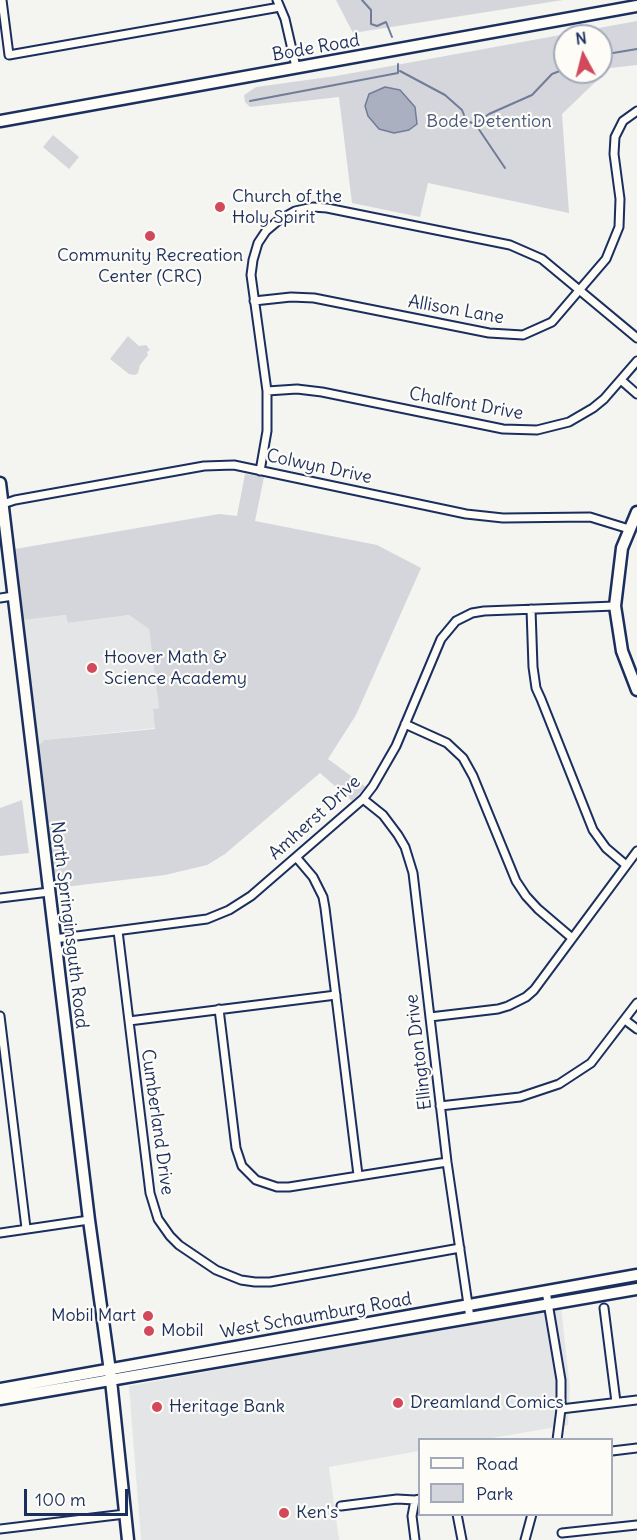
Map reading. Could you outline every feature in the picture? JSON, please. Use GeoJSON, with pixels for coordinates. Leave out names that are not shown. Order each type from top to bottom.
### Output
{"type":"FeatureCollection","features":[{"type":"Feature","properties":{"kind":"street"},"geometry":{"type":"LineString","coordinates":[[2,0],[9,55],[279,3],[291,38],[296,67]]}},
{"type":"Feature","properties":{"kind":"street","name":"Bode Road"},"geometry":{"type":"LineString","coordinates":[[0,121],[637,6]]}},
{"type":"Feature","properties":{"kind":"street","name":"Allison Lane"},"geometry":{"type":"LineString","coordinates":[[254,301],[291,297],[314,298],[489,333],[523,335],[552,322],[606,259],[619,227],[620,199],[613,146],[623,121],[637,111]]}},
{"type":"Feature","properties":{"kind":"street"},"geometry":{"type":"LineString","coordinates":[[260,471],[267,431],[267,391],[251,275],[255,249],[266,231],[279,220],[304,208],[321,207],[510,245],[542,259],[637,338]]}},
{"type":"Feature","properties":{"kind":"street","name":"Chalfont Drive"},"geometry":{"type":"LineString","coordinates":[[267,391],[297,389],[322,392],[503,429],[525,431],[551,428],[578,418],[604,399],[637,361]]}},
{"type":"Feature","properties":{"kind":"street"},"geometry":{"type":"LineString","coordinates":[[621,380],[637,394]]}},
{"type":"Feature","properties":{"kind":"street","name":"Colwyn Drive"},"geometry":{"type":"LineString","coordinates":[[3,504],[204,466],[234,465],[466,514],[503,518],[590,518],[628,529]]}},
{"type":"Feature","properties":{"kind":"street","name":"North Springinsguth Road"},"geometry":{"type":"LineString","coordinates":[[0,483],[54,939],[111,1376],[128,1540]]}},
{"type":"Feature","properties":{"kind":"street"},"geometry":{"type":"LineString","coordinates":[[637,512],[628,529],[620,562],[615,606],[622,651],[637,690]]}},
{"type":"Feature","properties":{"kind":"street"},"geometry":{"type":"LineString","coordinates":[[0,598],[13,596]]}},
{"type":"Feature","properties":{"kind":"street","name":"Amherst Drive"},"geometry":{"type":"LineString","coordinates":[[54,939],[192,921],[219,915],[240,904],[363,799],[387,763],[441,639],[456,621],[472,613],[483,611],[615,606]]}},
{"type":"Feature","properties":{"kind":"street"},"geometry":{"type":"LineString","coordinates":[[531,609],[536,688],[593,830],[606,849],[626,865]]}},
{"type":"Feature","properties":{"kind":"street"},"geometry":{"type":"LineString","coordinates":[[405,724],[447,742],[463,758],[473,776],[516,880],[538,909],[572,938]]}},
{"type":"Feature","properties":{"kind":"street","name":"Ellington Drive"},"geometry":{"type":"LineString","coordinates":[[363,799],[391,824],[405,847],[410,861],[447,1162],[470,1318]]}},
{"type":"Feature","properties":{"kind":"street"},"geometry":{"type":"LineString","coordinates":[[430,1017],[498,1009],[517,1003],[534,990],[637,850]]}},
{"type":"Feature","properties":{"kind":"street"},"geometry":{"type":"LineString","coordinates":[[297,857],[313,877],[322,897],[358,1175]]}},
{"type":"Feature","properties":{"kind":"street"},"geometry":{"type":"LineString","coordinates":[[0,898],[49,892]]}},
{"type":"Feature","properties":{"kind":"street","name":"Cumberland Drive"},"geometry":{"type":"LineString","coordinates":[[118,931],[150,1193],[158,1219],[179,1245],[216,1270],[242,1280],[255,1282],[460,1248]]}},
{"type":"Feature","properties":{"kind":"street"},"geometry":{"type":"LineString","coordinates":[[129,1021],[336,995]]}},
{"type":"Feature","properties":{"kind":"street"},"geometry":{"type":"LineString","coordinates":[[440,1106],[520,1097],[559,1084],[591,1063],[637,1003]]}},
{"type":"Feature","properties":{"kind":"street"},"geometry":{"type":"LineString","coordinates":[[219,1010],[236,1148],[242,1166],[256,1180],[277,1187],[289,1187],[447,1162]]}},
{"type":"Feature","properties":{"kind":"street"},"geometry":{"type":"LineString","coordinates":[[0,1016],[26,1228]]}},
{"type":"Feature","properties":{"kind":"street"},"geometry":{"type":"LineString","coordinates":[[625,1020],[637,1029]]}},
{"type":"Feature","properties":{"kind":"street"},"geometry":{"type":"LineString","coordinates":[[0,1233],[89,1220]]}},
{"type":"Feature","properties":{"kind":"street","name":"West Schaumburg Road"},"geometry":{"type":"LineString","coordinates":[[0,1399],[468,1305],[637,1275]]}},
{"type":"Feature","properties":{"kind":"street","name":"West Schaumburg Road"},"geometry":{"type":"LineString","coordinates":[[0,1389],[111,1376],[637,1289]]}},
{"type":"Feature","properties":{"kind":"street"},"geometry":{"type":"LineString","coordinates":[[546,1291],[559,1359],[561,1409],[557,1438]]}},
{"type":"Feature","properties":{"kind":"street"},"geometry":{"type":"LineString","coordinates":[[604,1308],[616,1402]]}},
{"type":"Feature","properties":{"kind":"street"},"geometry":{"type":"LineString","coordinates":[[561,1409],[616,1402],[637,1402]]}},
{"type":"Feature","properties":{"kind":"street"},"geometry":{"type":"LineString","coordinates":[[613,1451],[637,1448]]}},
{"type":"Feature","properties":{"kind":"street"},"geometry":{"type":"LineString","coordinates":[[341,1506],[397,1499],[418,1500],[412,1516],[415,1540]]}},
{"type":"Feature","properties":{"kind":"street"},"geometry":{"type":"LineString","coordinates":[[0,1529],[125,1514]]}},
{"type":"Feature","properties":{"kind":"street"},"geometry":{"type":"LineString","coordinates":[[457,1516],[462,1540]]}},
{"type":"Feature","properties":{"kind":"street"},"geometry":{"type":"LineString","coordinates":[[525,1540],[532,1516]]}},
{"type":"Feature","properties":{"kind":"street"},"geometry":{"type":"LineString","coordinates":[[562,1533],[637,1525]]}},
{"type":"Feature","properties":{"kind":"shaded area","name":"Hoover Math & Science Academy"},"geometry":{"type":"Polygon","coordinates":[[[67,615],[68,623],[129,615],[149,629],[159,708],[153,709],[155,728],[44,740],[39,745],[23,620],[67,615]]]}},
{"type":"Feature","properties":{"kind":"shaded area"},"geometry":{"type":"Polygon","coordinates":[[[561,1307],[570,1389],[568,1425],[492,1438],[418,1438],[418,1451],[329,1467],[339,1540],[141,1540],[129,1386],[561,1307]]]}},
{"type":"Feature","properties":{"kind":"green space"},"geometry":{"type":"Polygon","coordinates":[[[336,0],[563,0],[353,33],[336,0]]]}},
{"type":"Feature","properties":{"kind":"green space","name":"Bode Detention"},"geometry":{"type":"Polygon","coordinates":[[[637,21],[637,65],[613,68],[613,25],[637,21]]]}},
{"type":"Feature","properties":{"kind":"green space","name":"Bode Detention"},"geometry":{"type":"Polygon","coordinates":[[[553,36],[553,84],[593,84],[562,114],[569,213],[428,183],[420,217],[352,203],[339,97],[250,107],[245,102],[244,95],[256,87],[336,76],[553,36]]]}},
{"type":"Feature","properties":{"kind":"green space"},"geometry":{"type":"Polygon","coordinates":[[[53,135],[79,157],[69,169],[43,147],[53,135]]]}},
{"type":"Feature","properties":{"kind":"green space"},"geometry":{"type":"Polygon","coordinates":[[[128,336],[139,346],[146,345],[150,350],[135,375],[129,374],[110,359],[128,336]]]}},
{"type":"Feature","properties":{"kind":"green space"},"geometry":{"type":"Polygon","coordinates":[[[245,474],[264,477],[255,521],[377,545],[421,568],[356,715],[328,759],[366,787],[352,801],[320,773],[225,854],[207,865],[165,875],[56,888],[39,745],[44,740],[155,729],[153,709],[159,708],[149,629],[129,615],[68,623],[66,615],[23,620],[15,549],[219,514],[237,516],[245,474]]]}},
{"type":"Feature","properties":{"kind":"green space"},"geometry":{"type":"Polygon","coordinates":[[[22,800],[29,853],[0,856],[0,808],[22,800]]]}},
{"type":"Feature","properties":{"kind":"water"},"geometry":{"type":"Polygon","coordinates":[[[385,87],[400,90],[415,107],[417,124],[409,130],[394,133],[379,129],[368,116],[365,106],[369,94],[385,87]]]}},
{"type":"Feature","properties":{"kind":"waterway"},"geometry":{"type":"LineString","coordinates":[[362,0],[371,10],[371,24],[377,26],[386,22],[392,37]]}},
{"type":"Feature","properties":{"kind":"waterway"},"geometry":{"type":"LineString","coordinates":[[613,53],[637,49]]}},
{"type":"Feature","properties":{"kind":"waterway"},"geometry":{"type":"LineString","coordinates":[[250,101],[398,73],[398,64]]}},
{"type":"Feature","properties":{"kind":"waterway"},"geometry":{"type":"LineString","coordinates":[[400,71],[445,95],[462,110],[466,120],[476,125],[505,168]]}},
{"type":"Feature","properties":{"kind":"waterway"},"geometry":{"type":"LineString","coordinates":[[475,124],[489,114],[532,95],[553,74]]}},
{"type":"Feature","properties":{"kind":"place","name":"Church of the Holy Spirit"},"geometry":{"type":"Point","coordinates":[220,207]}},
{"type":"Feature","properties":{"kind":"place","name":"Community Recreation Center (CRC)"},"geometry":{"type":"Point","coordinates":[150,236]}},
{"type":"Feature","properties":{"kind":"place","name":"Hoover Math & Science Academy"},"geometry":{"type":"Point","coordinates":[92,668]}},
{"type":"Feature","properties":{"kind":"place","name":"Mobil Mart"},"geometry":{"type":"Point","coordinates":[148,1316]}},
{"type":"Feature","properties":{"kind":"place","name":"Mobil"},"geometry":{"type":"Point","coordinates":[149,1331]}},
{"type":"Feature","properties":{"kind":"place","name":"Dreamland Comics"},"geometry":{"type":"Point","coordinates":[398,1403]}},
{"type":"Feature","properties":{"kind":"place","name":"Heritage Bank"},"geometry":{"type":"Point","coordinates":[157,1407]}},
{"type":"Feature","properties":{"kind":"place","name":"Ken's"},"geometry":{"type":"Point","coordinates":[284,1513]}}]}
